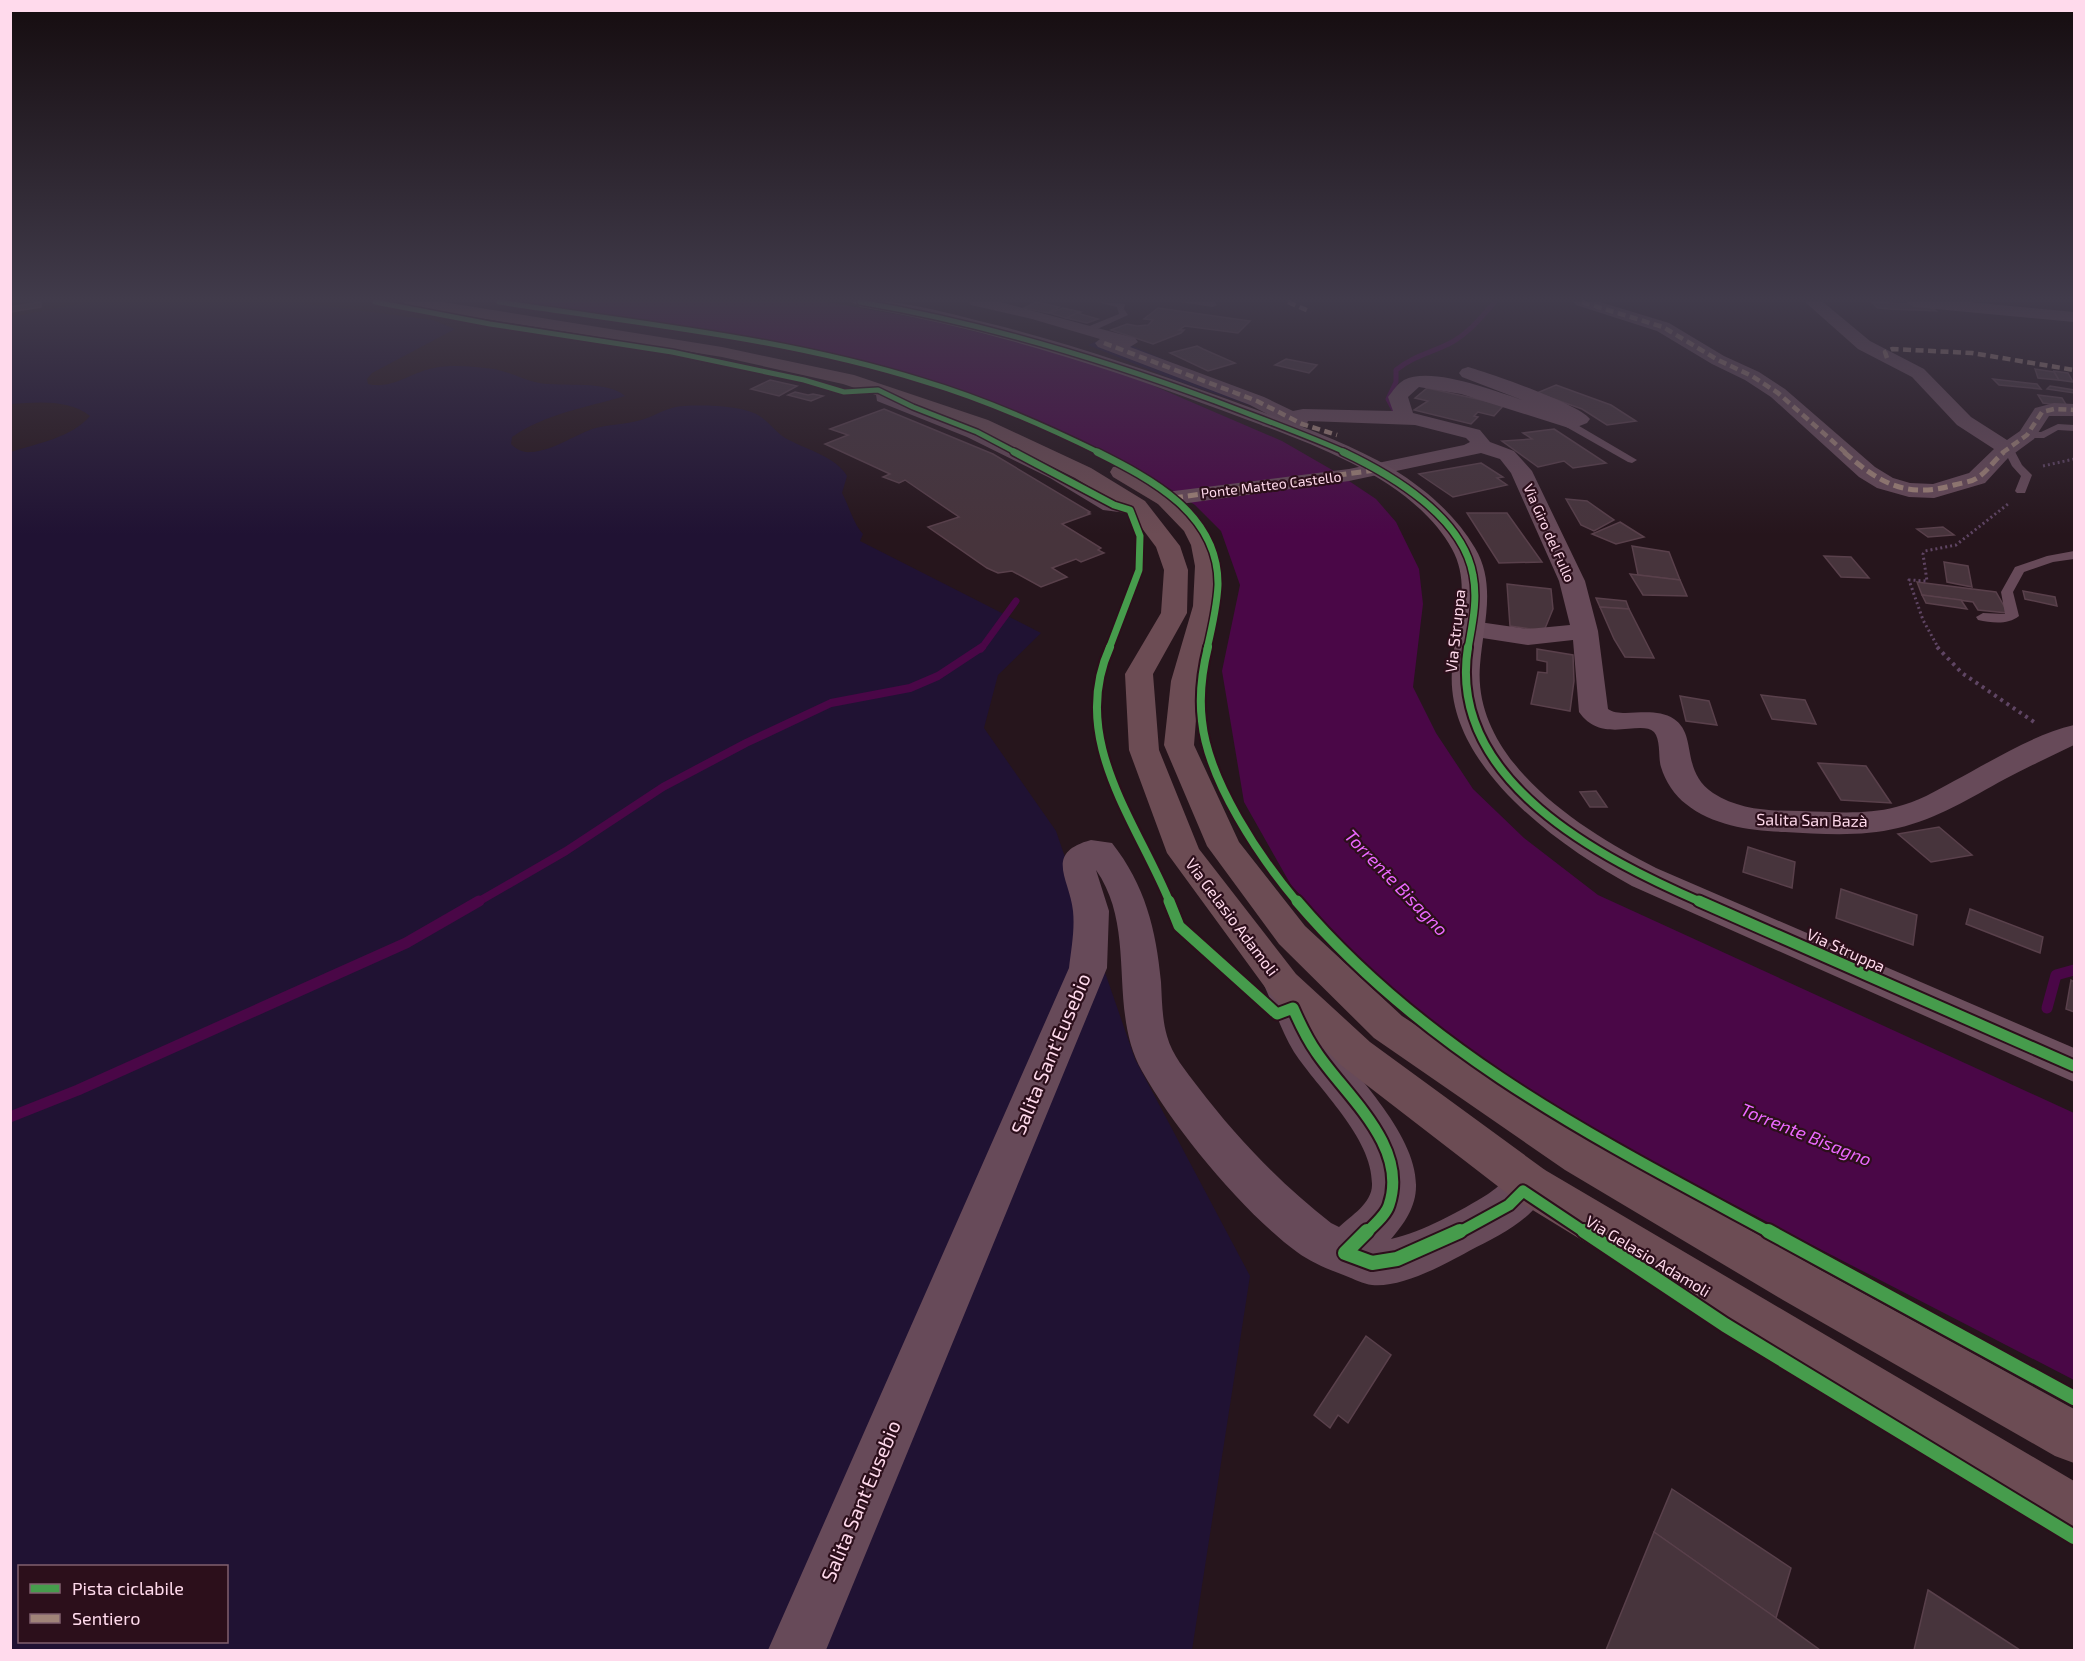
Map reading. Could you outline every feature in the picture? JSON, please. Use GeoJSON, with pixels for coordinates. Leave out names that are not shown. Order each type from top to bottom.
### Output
{"type":"FeatureCollection","features":[{"type":"Feature","properties":{"kind":"main road","name":"Via Gelasio Adamoli"},"geometry":{"type":"LineString","coordinates":[[849,380],[981,424],[1083,473],[1137,506],[1161,503]]}},
{"type":"Feature","properties":{"kind":"main road","name":"Via Gelasio Adamoli"},"geometry":{"type":"LineString","coordinates":[[894,380],[1003,416],[1108,465],[1194,528],[1203,545],[1207,566],[1206,606],[1185,681],[1179,745],[1224,846],[1292,935],[1388,1027],[1580,1156],[1800,1284],[2074,1437]]}},
{"type":"Feature","properties":{"kind":"main road","name":"Via Struppa"},"geometry":{"type":"LineString","coordinates":[[1186,380],[1204,384]]}},
{"type":"Feature","properties":{"kind":"main road","name":"Via Struppa"},"geometry":{"type":"LineString","coordinates":[[1280,420],[1346,454],[1362,472],[1405,487],[1437,515],[1464,551],[1475,583],[1465,683],[1478,731],[1492,757],[1508,777],[1534,803],[1572,834],[1621,866],[1660,885],[2074,1066]]}},
{"type":"Feature","properties":{"kind":"main road","name":"Via Gelasio Adamoli"},"geometry":{"type":"LineString","coordinates":[[1161,503],[1168,546],[1176,570],[1174,613],[1140,674],[1144,750],[1184,853],[1283,984],[1356,1054],[1529,1184],[2074,1511]]}},
{"type":"Feature","properties":{"kind":"street","name":"Via Struppa"},"geometry":{"type":"LineString","coordinates":[[1194,380],[1257,401],[1280,420],[1337,435]]}},
{"type":"Feature","properties":{"kind":"street"},"geometry":{"type":"LineString","coordinates":[[1403,418],[1403,410],[1398,397],[1411,384],[1425,381],[1519,405],[1565,422],[1572,423],[1580,418],[1560,408],[1484,380]]}},
{"type":"Feature","properties":{"kind":"street"},"geometry":{"type":"LineString","coordinates":[[1757,380],[1778,393],[1866,472],[1891,485],[1923,492],[1949,488],[1977,478],[2001,454],[2027,435],[2042,412],[2054,409],[2074,410]]}},
{"type":"Feature","properties":{"kind":"street"},"geometry":{"type":"LineString","coordinates":[[1923,380],[1964,421],[2009,450]]}},
{"type":"Feature","properties":{"kind":"street","name":"Via Struppa"},"geometry":{"type":"LineString","coordinates":[[1280,420],[1341,415],[1416,419],[1473,434],[1480,440],[1480,445],[1507,455],[1521,471]]}},
{"type":"Feature","properties":{"kind":"street"},"geometry":{"type":"LineString","coordinates":[[1362,472],[1470,450],[1480,445]]}},
{"type":"Feature","properties":{"kind":"street","name":"Via Giro del Fullo"},"geometry":{"type":"LineString","coordinates":[[1521,471],[1572,580],[1585,631],[1592,707]]}},
{"type":"Feature","properties":{"kind":"street","name":"Ponte Matteo Castello"},"geometry":{"type":"LineString","coordinates":[[1161,503],[1362,472]]}},
{"type":"Feature","properties":{"kind":"street"},"geometry":{"type":"LineString","coordinates":[[1472,629],[1528,637],[1585,631]]}},
{"type":"Feature","properties":{"kind":"street","name":"Salita San Bazà"},"geometry":{"type":"LineString","coordinates":[[1592,707],[1598,717],[1605,720],[1623,723],[1650,721],[1665,726],[1671,735],[1680,777],[1699,798],[1729,814],[1771,822],[1883,820],[1907,815],[2074,734]]}},
{"type":"Feature","properties":{"kind":"street","name":"Salita Sant'Eusebio"},"geometry":{"type":"LineString","coordinates":[[797,1650],[1088,968],[1091,911],[1079,872],[1082,856],[1091,851],[1100,851],[1121,879],[1127,893],[1140,958],[1147,1038],[1160,1069],[1218,1142],[1283,1210],[1316,1238],[1345,1253],[1372,1263],[1396,1259],[1446,1239],[1509,1205],[1529,1184]]}},
{"type":"Feature","properties":{"kind":"street"},"geometry":{"type":"LineString","coordinates":[[1283,984],[1306,1037],[1379,1134],[1393,1167],[1395,1190],[1389,1209],[1345,1253]]}},
{"type":"Feature","properties":{"kind":"lane"},"geometry":{"type":"LineString","coordinates":[[878,390],[880,399],[971,435],[1054,476],[1107,508],[1161,503]]}},
{"type":"Feature","properties":{"kind":"lane"},"geometry":{"type":"LineString","coordinates":[[1565,422],[1632,460]]}},
{"type":"Feature","properties":{"kind":"lane"},"geometry":{"type":"LineString","coordinates":[[2027,435],[2044,435],[2057,425],[2074,428]]}},
{"type":"Feature","properties":{"kind":"lane"},"geometry":{"type":"LineString","coordinates":[[2009,450],[2017,466],[2027,475],[2021,491]]}},
{"type":"Feature","properties":{"kind":"lane"},"geometry":{"type":"LineString","coordinates":[[1983,617],[2002,619],[2012,616],[2007,592],[2019,570],[2051,559],[2074,555]]}},
{"type":"Feature","properties":{"kind":"path"},"geometry":{"type":"LineString","coordinates":[[2027,475],[2052,463],[2074,459]]}},
{"type":"Feature","properties":{"kind":"shaded area"},"geometry":{"type":"Polygon","coordinates":[[[11,380],[367,380],[368,384],[385,385],[402,380],[527,380],[539,383],[608,388],[625,396],[567,412],[525,429],[512,437],[511,444],[525,452],[547,449],[592,429],[635,422],[678,406],[713,406],[745,410],[761,417],[785,438],[829,459],[842,469],[847,476],[842,493],[863,534],[860,541],[1041,633],[998,675],[984,728],[1056,831],[1135,1059],[1250,1276],[1192,1650],[11,1650],[11,452],[64,435],[90,416],[63,404],[42,402],[11,404],[11,380]]]}},
{"type":"Feature","properties":{"kind":"shaded area"},"geometry":{"type":"Polygon","coordinates":[[[1175,380],[1211,380],[1242,393],[1258,408],[1175,380]]]}},
{"type":"Feature","properties":{"kind":"water","name":"Torrente Bisagno"},"geometry":{"type":"Polygon","coordinates":[[[923,380],[1137,380],[1282,441],[1376,499],[1396,522],[1419,569],[1423,604],[1413,687],[1436,733],[1473,789],[1524,838],[1598,895],[2074,1113],[2074,1380],[1624,1148],[1486,1065],[1371,972],[1291,885],[1244,802],[1222,671],[1240,585],[1221,531],[1195,505],[1153,478],[1030,417],[923,380]]]}},
{"type":"Feature","properties":{"kind":"building"},"geometry":{"type":"Polygon","coordinates":[[[770,380],[797,386],[779,396],[751,389],[770,380]]]}},
{"type":"Feature","properties":{"kind":"building"},"geometry":{"type":"Polygon","coordinates":[[[1994,380],[2037,384],[2041,389],[1999,385],[1994,380]]]}},
{"type":"Feature","properties":{"kind":"building"},"geometry":{"type":"Polygon","coordinates":[[[1556,385],[1611,405],[1636,421],[1607,425],[1582,409],[1537,393],[1556,385]]]}},
{"type":"Feature","properties":{"kind":"building"},"geometry":{"type":"Polygon","coordinates":[[[2050,386],[2074,390],[2074,393],[2047,389],[2050,386]]]}},
{"type":"Feature","properties":{"kind":"building"},"geometry":{"type":"Polygon","coordinates":[[[1427,388],[1504,405],[1494,416],[1478,412],[1474,416],[1478,417],[1471,424],[1414,410],[1428,401],[1415,398],[1427,388]]]}},
{"type":"Feature","properties":{"kind":"building"},"geometry":{"type":"Polygon","coordinates":[[[795,392],[823,396],[811,401],[788,395],[795,392]]]}},
{"type":"Feature","properties":{"kind":"building"},"geometry":{"type":"Polygon","coordinates":[[[2038,395],[2062,398],[2067,406],[2043,403],[2038,395]]]}},
{"type":"Feature","properties":{"kind":"building"},"geometry":{"type":"Polygon","coordinates":[[[884,409],[993,454],[1090,512],[1088,513],[1090,514],[1062,524],[1101,548],[1098,550],[1104,553],[1081,562],[1076,559],[1052,568],[1067,577],[1041,587],[1012,571],[998,573],[987,568],[928,527],[959,517],[905,480],[899,483],[883,477],[890,474],[825,444],[848,435],[830,429],[884,409]]]}},
{"type":"Feature","properties":{"kind":"building"},"geometry":{"type":"Polygon","coordinates":[[[1554,429],[1606,463],[1573,468],[1564,461],[1538,467],[1502,441],[1532,439],[1523,433],[1554,429]]]}},
{"type":"Feature","properties":{"kind":"building"},"geometry":{"type":"Polygon","coordinates":[[[1481,463],[1503,477],[1497,478],[1507,485],[1453,497],[1419,474],[1481,463]]]}},
{"type":"Feature","properties":{"kind":"building"},"geometry":{"type":"Polygon","coordinates":[[[1566,499],[1587,501],[1614,520],[1594,531],[1581,525],[1566,499]]]}},
{"type":"Feature","properties":{"kind":"building"},"geometry":{"type":"Polygon","coordinates":[[[1467,513],[1507,513],[1542,562],[1499,563],[1467,513]]]}},
{"type":"Feature","properties":{"kind":"building"},"geometry":{"type":"Polygon","coordinates":[[[1620,522],[1644,537],[1616,544],[1592,534],[1620,522]]]}},
{"type":"Feature","properties":{"kind":"building"},"geometry":{"type":"Polygon","coordinates":[[[1943,527],[1954,535],[1928,537],[1917,529],[1943,527]]]}},
{"type":"Feature","properties":{"kind":"building"},"geometry":{"type":"Polygon","coordinates":[[[1632,546],[1669,552],[1680,580],[1638,575],[1632,546]]]}},
{"type":"Feature","properties":{"kind":"building"},"geometry":{"type":"Polygon","coordinates":[[[1824,556],[1851,557],[1869,578],[1841,577],[1824,556]]]}},
{"type":"Feature","properties":{"kind":"building"},"geometry":{"type":"Polygon","coordinates":[[[1944,562],[1968,566],[1972,587],[1947,582],[1944,562]]]}},
{"type":"Feature","properties":{"kind":"building"},"geometry":{"type":"Polygon","coordinates":[[[1630,574],[1680,580],[1687,596],[1643,595],[1630,574]]]}},
{"type":"Feature","properties":{"kind":"building"},"geometry":{"type":"Polygon","coordinates":[[[1917,582],[1996,592],[2008,613],[1978,610],[1973,602],[1922,595],[1917,582]]]}},
{"type":"Feature","properties":{"kind":"building"},"geometry":{"type":"Polygon","coordinates":[[[1507,584],[1551,589],[1553,609],[1544,631],[1510,626],[1507,584]]]}},
{"type":"Feature","properties":{"kind":"building"},"geometry":{"type":"Polygon","coordinates":[[[2023,591],[2055,597],[2057,606],[2025,599],[2023,591]]]}},
{"type":"Feature","properties":{"kind":"building"},"geometry":{"type":"Polygon","coordinates":[[[1922,595],[1961,600],[1967,609],[1926,603],[1922,595]]]}},
{"type":"Feature","properties":{"kind":"building"},"geometry":{"type":"Polygon","coordinates":[[[1596,598],[1626,601],[1629,609],[1600,607],[1596,598]]]}},
{"type":"Feature","properties":{"kind":"building"},"geometry":{"type":"Polygon","coordinates":[[[1600,607],[1629,609],[1654,658],[1625,657],[1600,607]]]}},
{"type":"Feature","properties":{"kind":"building"},"geometry":{"type":"Polygon","coordinates":[[[1537,649],[1573,655],[1574,681],[1570,711],[1531,704],[1538,672],[1547,673],[1547,662],[1537,660],[1537,649]]]}},
{"type":"Feature","properties":{"kind":"building"},"geometry":{"type":"Polygon","coordinates":[[[1761,695],[1805,700],[1816,724],[1772,719],[1761,695]]]}},
{"type":"Feature","properties":{"kind":"building"},"geometry":{"type":"Polygon","coordinates":[[[1680,696],[1709,701],[1717,725],[1686,721],[1680,696]]]}},
{"type":"Feature","properties":{"kind":"building"},"geometry":{"type":"Polygon","coordinates":[[[1818,763],[1866,766],[1891,803],[1841,800],[1818,763]]]}},
{"type":"Feature","properties":{"kind":"building"},"geometry":{"type":"Polygon","coordinates":[[[1596,791],[1607,807],[1590,807],[1580,792],[1596,791]]]}},
{"type":"Feature","properties":{"kind":"building"},"geometry":{"type":"Polygon","coordinates":[[[1939,827],[1972,855],[1931,862],[1898,834],[1939,827]]]}},
{"type":"Feature","properties":{"kind":"building"},"geometry":{"type":"Polygon","coordinates":[[[1748,847],[1795,862],[1792,888],[1743,872],[1748,847]]]}},
{"type":"Feature","properties":{"kind":"building"},"geometry":{"type":"Polygon","coordinates":[[[1841,889],[1917,915],[1913,945],[1836,918],[1841,889]]]}},
{"type":"Feature","properties":{"kind":"building"},"geometry":{"type":"Polygon","coordinates":[[[1970,909],[2043,937],[2040,953],[1966,924],[1970,909]]]}},
{"type":"Feature","properties":{"kind":"building"},"geometry":{"type":"Polygon","coordinates":[[[2071,980],[2074,982],[2074,1012],[2066,1009],[2071,980]]]}},
{"type":"Feature","properties":{"kind":"building"},"geometry":{"type":"Polygon","coordinates":[[[1366,1336],[1391,1355],[1348,1423],[1338,1415],[1330,1428],[1314,1415],[1366,1336]]]}},
{"type":"Feature","properties":{"kind":"building"},"geometry":{"type":"Polygon","coordinates":[[[1672,1489],[1791,1568],[1776,1618],[1654,1532],[1672,1489]]]}},
{"type":"Feature","properties":{"kind":"building"},"geometry":{"type":"Polygon","coordinates":[[[1654,1532],[1776,1618],[1820,1650],[1606,1650],[1654,1532]]]}},
{"type":"Feature","properties":{"kind":"building"},"geometry":{"type":"Polygon","coordinates":[[[1928,1590],[2020,1650],[1914,1650],[1928,1590]]]}},
{"type":"Feature","properties":{"kind":"waterway"},"geometry":{"type":"LineString","coordinates":[[1394,410],[1388,399],[1396,380]]}},
{"type":"Feature","properties":{"kind":"waterway"},"geometry":{"type":"LineString","coordinates":[[981,649],[1016,601]]}},
{"type":"Feature","properties":{"kind":"waterway"},"geometry":{"type":"LineString","coordinates":[[476,903],[566,851],[663,787],[746,743],[831,703],[910,688],[938,676],[982,647]]}},
{"type":"Feature","properties":{"kind":"waterway"},"geometry":{"type":"LineString","coordinates":[[10,1117],[78,1090],[406,943],[479,901]]}},
{"type":"Feature","properties":{"kind":"waterway"},"geometry":{"type":"LineString","coordinates":[[2047,1008],[2056,975],[2074,970]]}},
{"type":"Feature","properties":{"kind":"marked path"},"geometry":{"type":"LineString","coordinates":[[1200,380],[1257,401],[1302,424],[1337,435]]}},
{"type":"Feature","properties":{"kind":"marked path"},"geometry":{"type":"LineString","coordinates":[[1757,380],[1778,393],[1867,472],[1885,483],[1909,490],[1934,491],[1977,478],[2001,454],[2027,435],[2042,412],[2054,409],[2074,410]]}},
{"type":"Feature","properties":{"kind":"marked path"},"geometry":{"type":"LineString","coordinates":[[1173,498],[1375,470]]}},
{"type":"Feature","properties":{"kind":"cycle path"},"geometry":{"type":"LineString","coordinates":[[802,380],[844,392],[878,390],[913,407],[977,432],[1114,505],[1130,510],[1140,536],[1139,570],[1118,629],[1102,664],[1097,706],[1101,750],[1115,791],[1157,871],[1179,926],[1277,1014],[1293,1008],[1306,1037],[1367,1117],[1381,1140],[1391,1162],[1394,1185],[1389,1206],[1345,1253],[1372,1263],[1397,1259],[1446,1239],[1509,1205],[1523,1191],[1725,1325],[2074,1537]]}},
{"type":"Feature","properties":{"kind":"cycle path"},"geometry":{"type":"LineString","coordinates":[[919,380],[1031,421],[1134,471],[1172,496],[1202,528],[1212,547],[1218,583],[1215,612],[1203,669],[1201,706],[1203,730],[1212,760],[1241,821],[1266,861],[1329,938],[1373,981],[1419,1021],[1469,1058],[1573,1124],[2074,1398]]}},
{"type":"Feature","properties":{"kind":"cycle path"},"geometry":{"type":"LineString","coordinates":[[1154,380],[1303,434],[1345,453],[1386,475],[1433,510],[1464,549],[1473,574],[1475,605],[1465,686],[1472,713],[1484,740],[1500,766],[1542,811],[1566,830],[1592,848],[1644,877],[2074,1066]]}}]}
